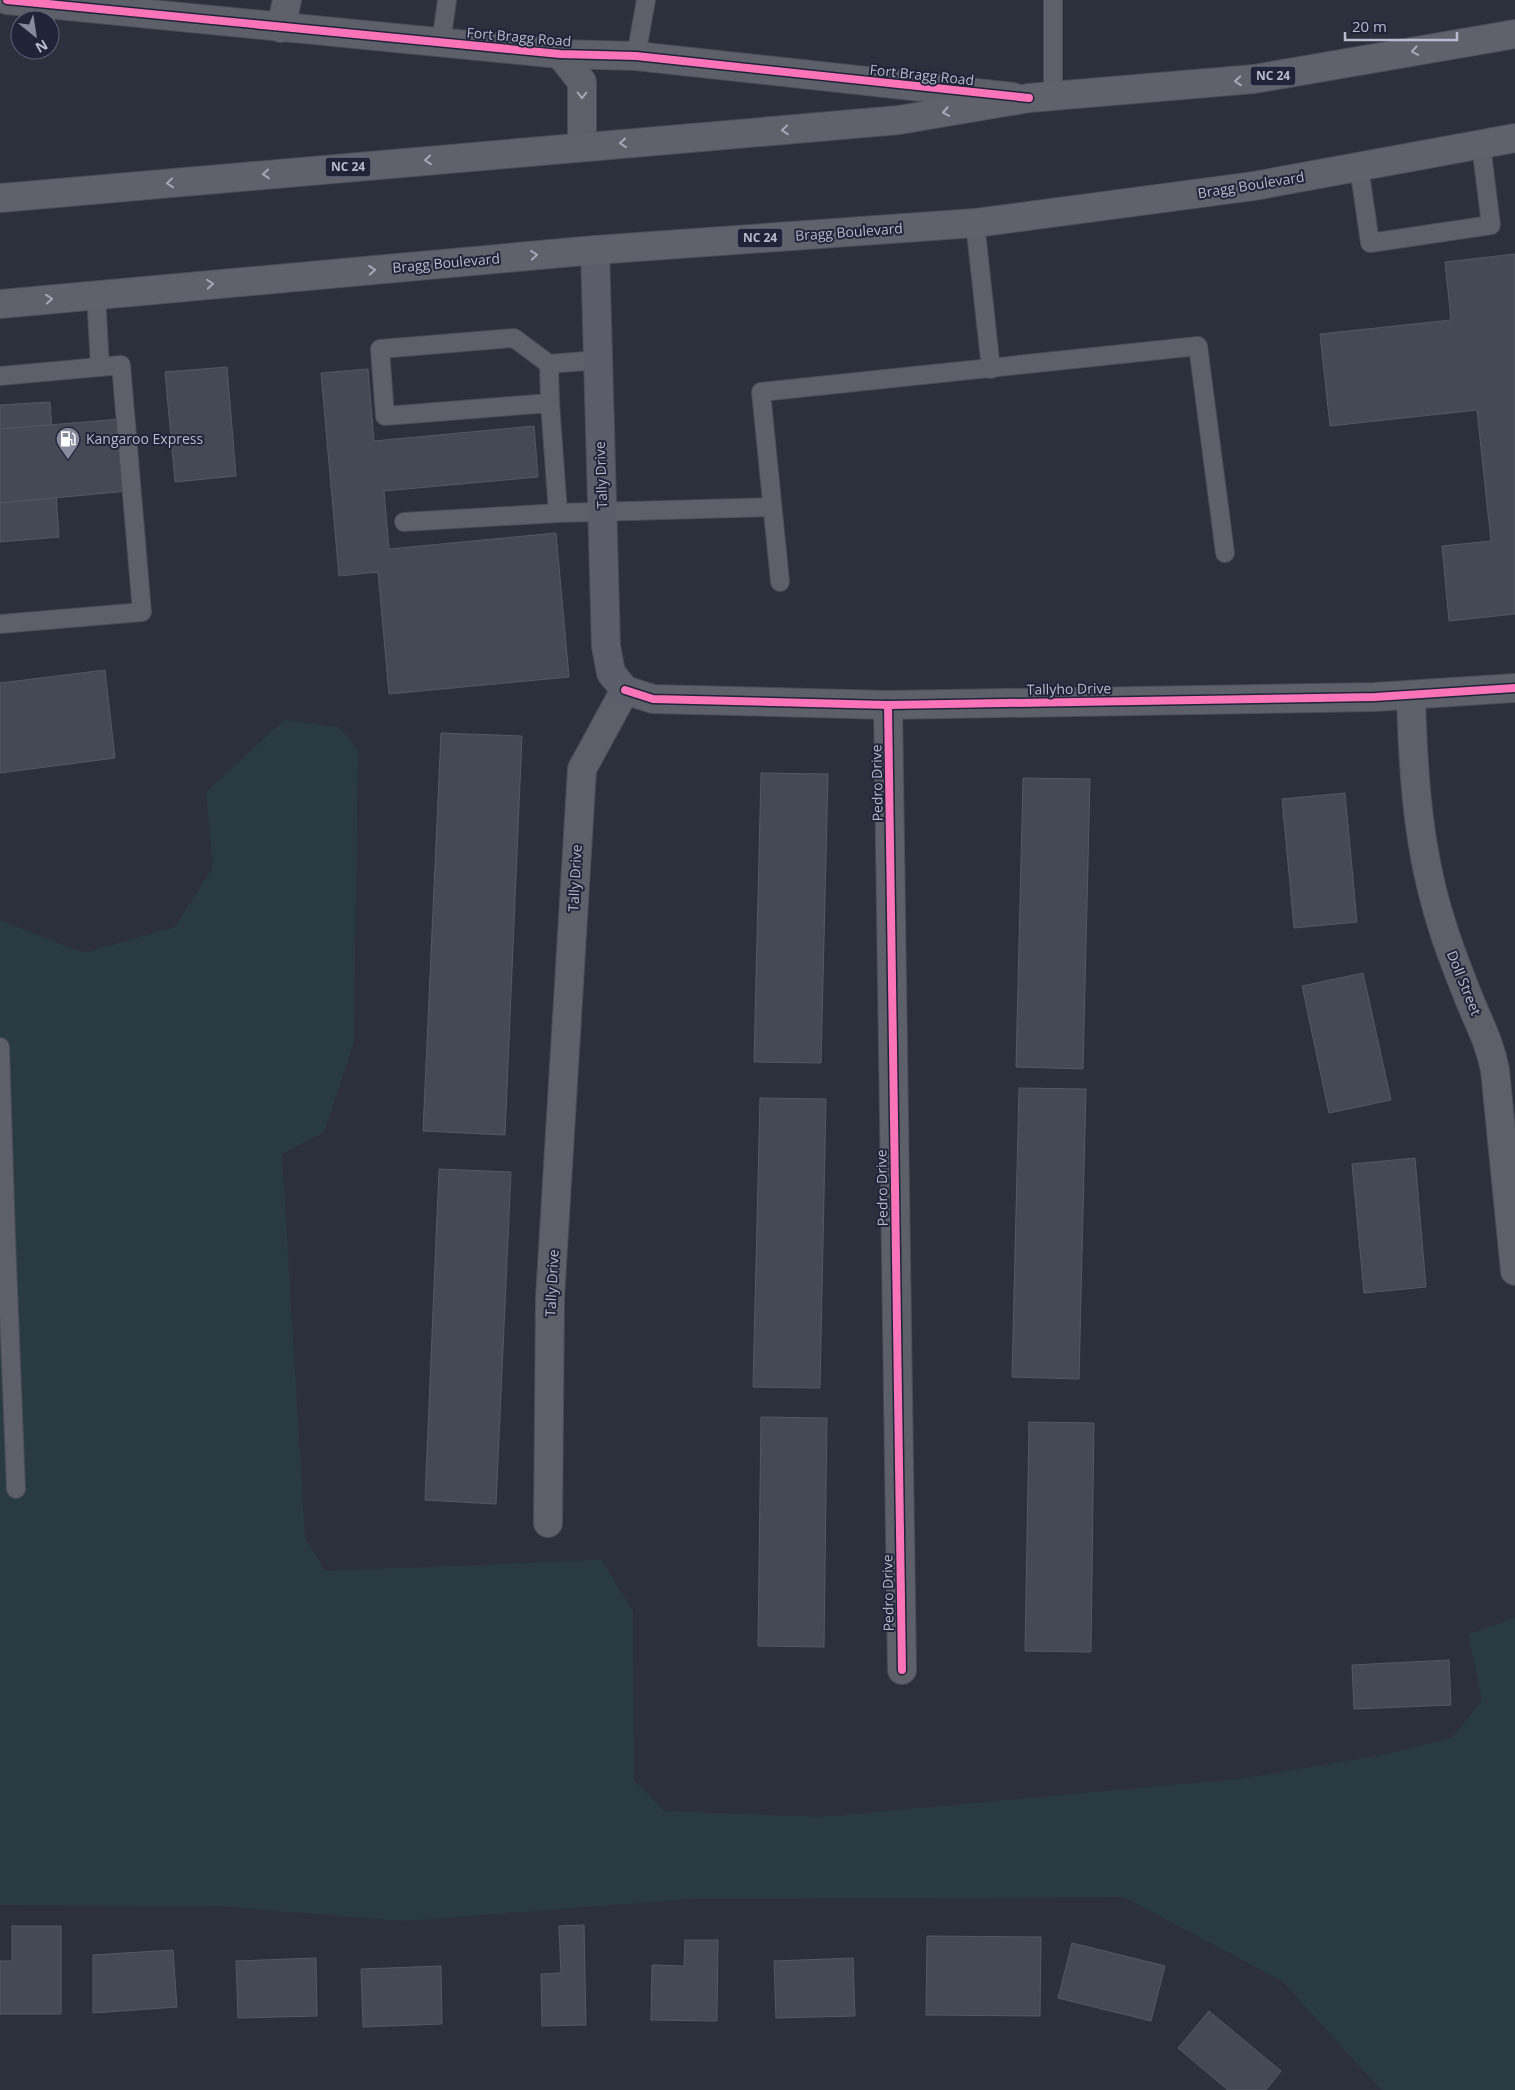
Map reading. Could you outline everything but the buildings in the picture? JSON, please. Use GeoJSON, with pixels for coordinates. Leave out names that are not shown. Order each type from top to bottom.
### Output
{"type":"FeatureCollection","features":[{"type":"Feature","properties":{"kind":"main road","name":"NC 24"},"geometry":{"type":"LineString","coordinates":[[0,198],[899,120],[1041,97],[1254,79],[1515,34]]}},
{"type":"Feature","properties":{"kind":"main road","name":"Bragg Boulevard"},"geometry":{"type":"LineString","coordinates":[[0,304],[595,250],[975,223],[1254,186],[1515,138]]}},
{"type":"Feature","properties":{"kind":"street","name":"Fort Bragg Road"},"geometry":{"type":"LineString","coordinates":[[7,0],[560,54],[636,56],[1041,97]]}},
{"type":"Feature","properties":{"kind":"street"},"geometry":{"type":"LineString","coordinates":[[281,28],[287,0]]}},
{"type":"Feature","properties":{"kind":"street","name":"Fort Bragg Road"},"geometry":{"type":"LineString","coordinates":[[560,54],[582,82],[582,146]]}},
{"type":"Feature","properties":{"kind":"street","name":"Tally Drive"},"geometry":{"type":"LineString","coordinates":[[548,1523],[550,1298],[582,769],[625,690],[612,673],[606,646],[595,250]]}},
{"type":"Feature","properties":{"kind":"street","name":"Tallyho Drive"},"geometry":{"type":"LineString","coordinates":[[625,690],[653,699],[888,704],[1411,696],[1515,688]]}},
{"type":"Feature","properties":{"kind":"street","name":"Doll Street"},"geometry":{"type":"LineString","coordinates":[[1411,696],[1413,773],[1423,849],[1441,924],[1468,996],[1490,1043],[1505,1068],[1515,1271]]}},
{"type":"Feature","properties":{"kind":"street","name":"Pedro Drive"},"geometry":{"type":"LineString","coordinates":[[888,704],[902,1670]]}},
{"type":"Feature","properties":{"kind":"lane"},"geometry":{"type":"LineString","coordinates":[[441,43],[447,0]]}},
{"type":"Feature","properties":{"kind":"lane"},"geometry":{"type":"LineString","coordinates":[[636,56],[646,0]]}},
{"type":"Feature","properties":{"kind":"lane"},"geometry":{"type":"LineString","coordinates":[[1041,97],[1054,0]]}},
{"type":"Feature","properties":{"kind":"lane"},"geometry":{"type":"LineString","coordinates":[[1359,167],[1370,243],[1491,225],[1481,145]]}},
{"type":"Feature","properties":{"kind":"lane"},"geometry":{"type":"LineString","coordinates":[[975,223],[991,369]]}},
{"type":"Feature","properties":{"kind":"lane"},"geometry":{"type":"LineString","coordinates":[[96,295],[100,367]]}},
{"type":"Feature","properties":{"kind":"lane"},"geometry":{"type":"LineString","coordinates":[[550,403],[385,416],[380,349],[514,338],[549,364],[598,360]]}},
{"type":"Feature","properties":{"kind":"lane"},"geometry":{"type":"LineString","coordinates":[[780,582],[761,392],[1198,346],[1224,553]]}},
{"type":"Feature","properties":{"kind":"lane"},"geometry":{"type":"LineString","coordinates":[[549,364],[558,512]]}},
{"type":"Feature","properties":{"kind":"lane"},"geometry":{"type":"LineString","coordinates":[[0,376],[121,365],[142,612],[0,624]]}},
{"type":"Feature","properties":{"kind":"lane"},"geometry":{"type":"LineString","coordinates":[[404,522],[602,510],[772,507]]}},
{"type":"Feature","properties":{"kind":"lane"},"geometry":{"type":"LineString","coordinates":[[0,1048],[3,1238],[16,1489]]}},
{"type":"Feature","properties":{"kind":"shaded area"},"geometry":{"type":"Polygon","coordinates":[[[284,720],[339,727],[358,750],[354,1042],[324,1132],[282,1154],[305,1537],[325,1571],[601,1560],[633,1611],[634,1780],[664,1811],[822,1817],[1239,1779],[1388,1754],[1452,1738],[1482,1700],[1468,1634],[1515,1618],[1515,2090],[1381,2090],[1282,1981],[1124,1897],[690,1899],[405,1921],[217,1906],[0,1905],[0,920],[84,953],[175,927],[213,867],[206,792],[284,720]]]}},
{"type":"Feature","properties":{"kind":"cycle path"},"geometry":{"type":"LineString","coordinates":[[7,0],[560,54],[636,56],[1029,98]]}},
{"type":"Feature","properties":{"kind":"cycle path"},"geometry":{"type":"LineString","coordinates":[[625,690],[653,699],[888,705],[1375,697],[1515,688]]}},
{"type":"Feature","properties":{"kind":"cycle path"},"geometry":{"type":"LineString","coordinates":[[888,705],[902,1670]]}},
{"type":"Feature","properties":{"kind":"place","name":"Kangaroo Express"},"geometry":{"type":"Point","coordinates":[68,460]}}]}
